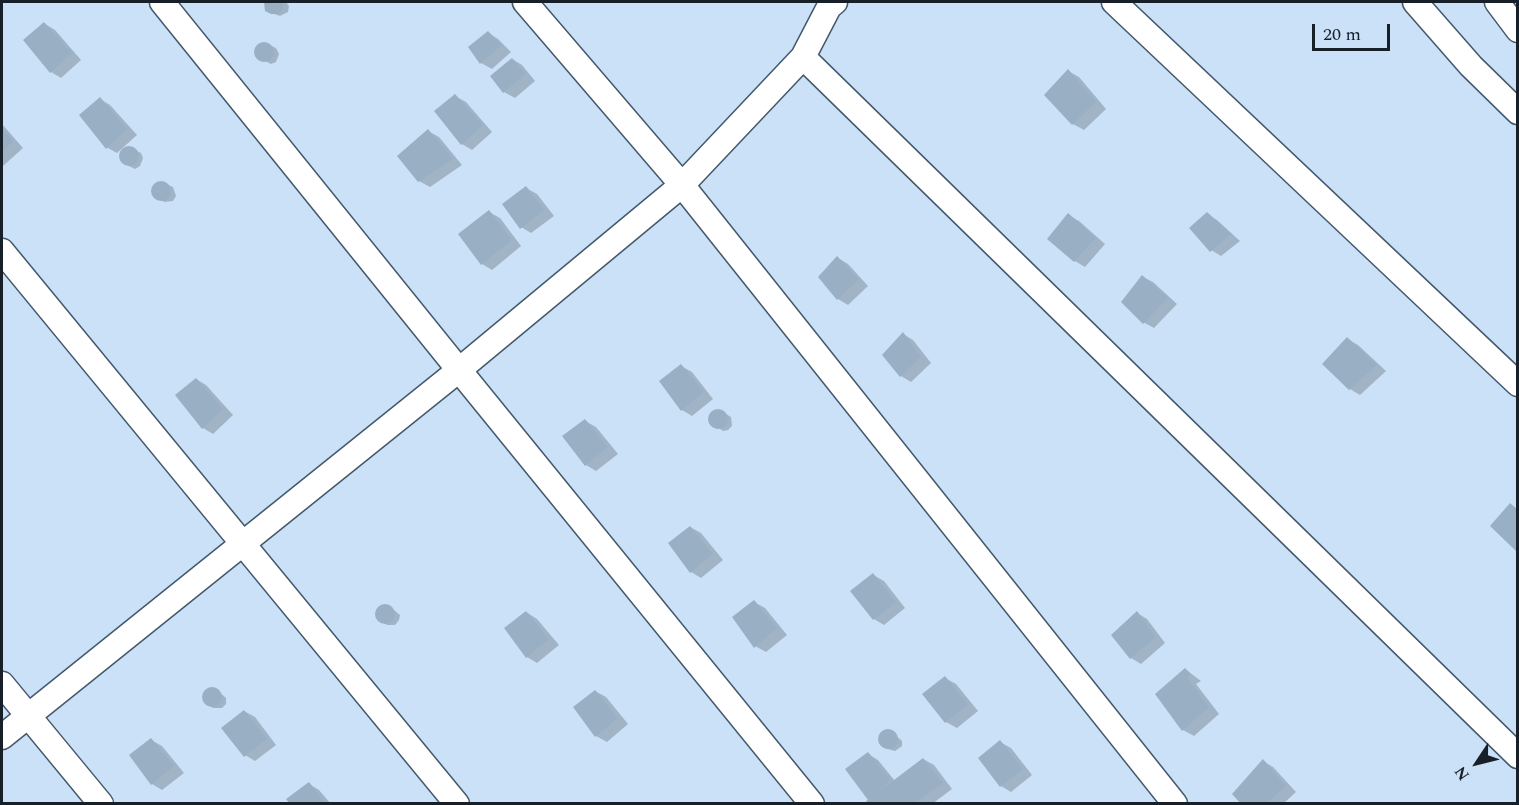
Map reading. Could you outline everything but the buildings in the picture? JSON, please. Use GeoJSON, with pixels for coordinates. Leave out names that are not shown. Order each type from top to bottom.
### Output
{"type":"FeatureCollection","features":[{"type":"Feature","properties":{"kind":"street"},"geometry":{"type":"LineString","coordinates":[[162,2],[812,804]]}},
{"type":"Feature","properties":{"kind":"street"},"geometry":{"type":"LineString","coordinates":[[525,2],[682,185],[1175,804]]}},
{"type":"Feature","properties":{"kind":"street"},"geometry":{"type":"LineString","coordinates":[[2,737],[459,370],[682,185],[803,57],[829,7],[835,2]]}},
{"type":"Feature","properties":{"kind":"street"},"geometry":{"type":"LineString","coordinates":[[1114,2],[1518,384]]}},
{"type":"Feature","properties":{"kind":"street"},"geometry":{"type":"LineString","coordinates":[[1415,2],[1471,66],[1518,112]]}},
{"type":"Feature","properties":{"kind":"street"},"geometry":{"type":"LineString","coordinates":[[1497,2],[1518,30]]}},
{"type":"Feature","properties":{"kind":"street"},"geometry":{"type":"LineString","coordinates":[[803,57],[1518,756]]}},
{"type":"Feature","properties":{"kind":"street"},"geometry":{"type":"LineString","coordinates":[[2,251],[457,804]]}},
{"type":"Feature","properties":{"kind":"street"},"geometry":{"type":"LineString","coordinates":[[2,684],[101,804]]}}]}
